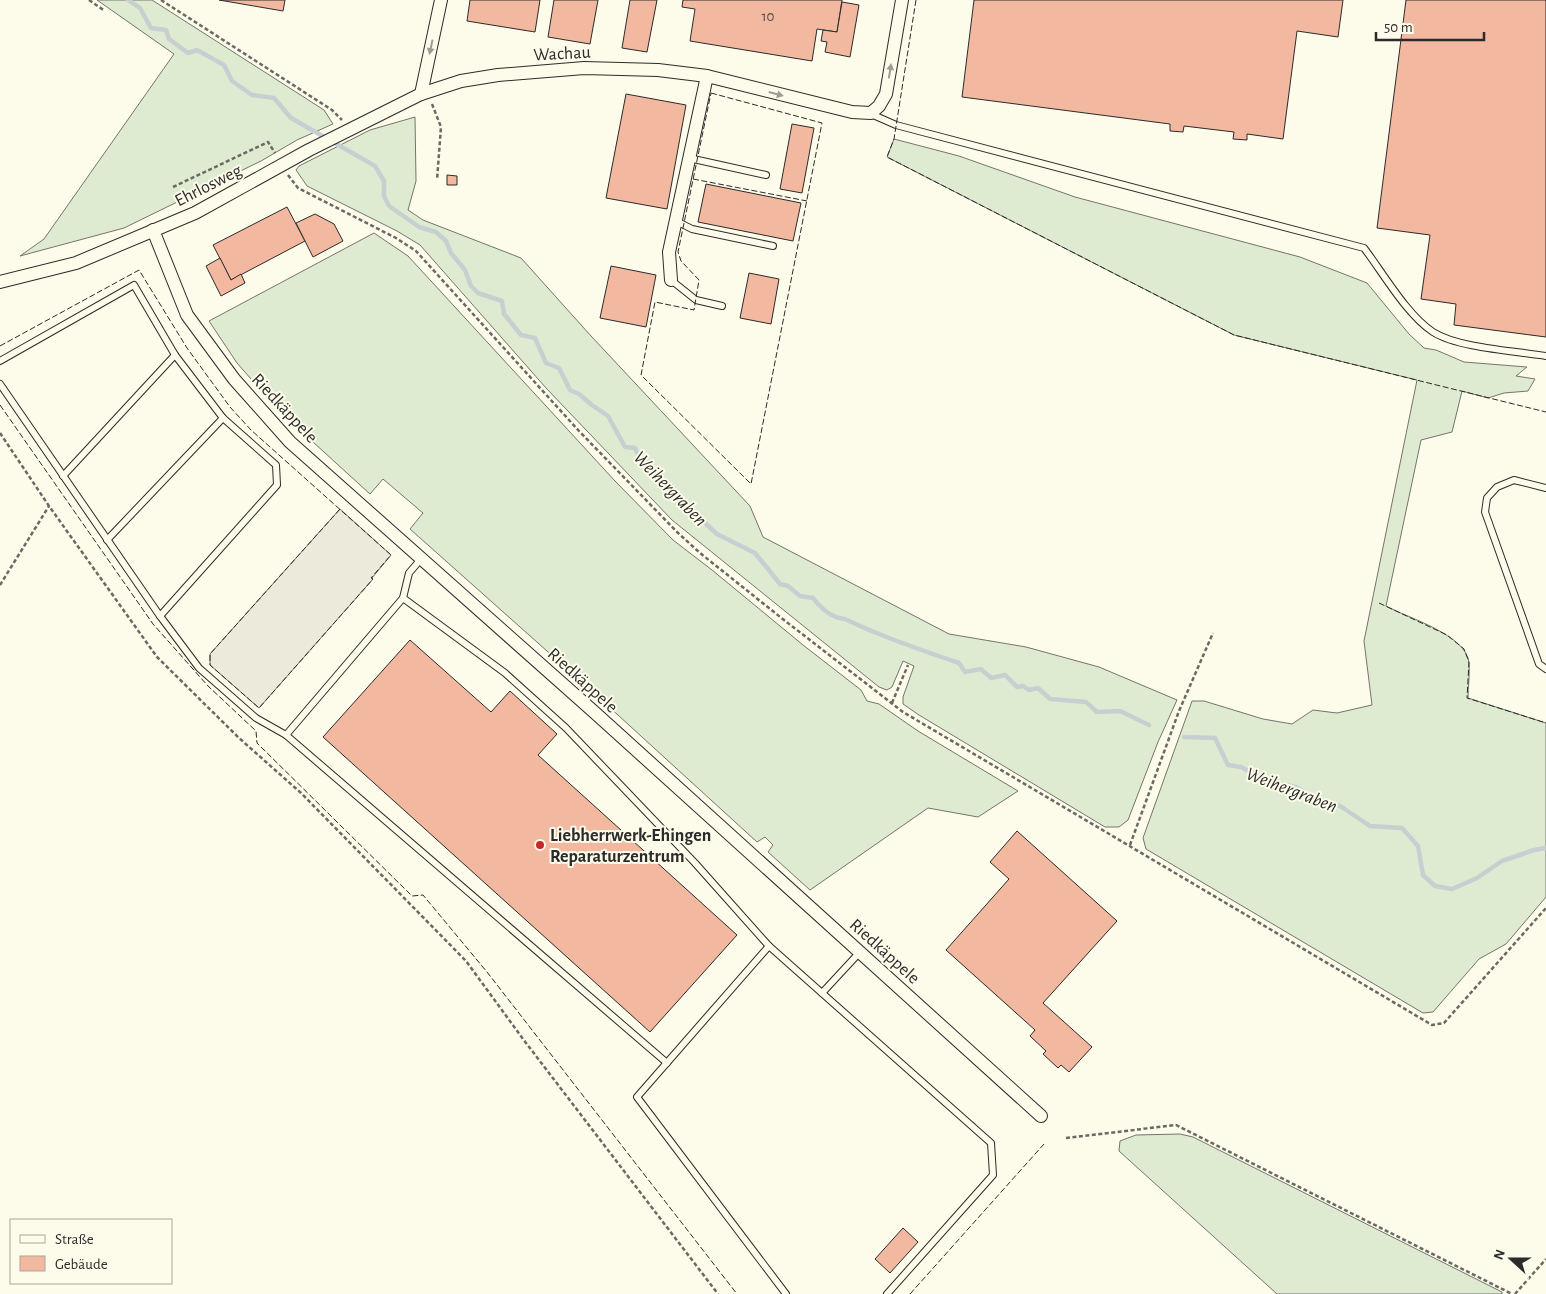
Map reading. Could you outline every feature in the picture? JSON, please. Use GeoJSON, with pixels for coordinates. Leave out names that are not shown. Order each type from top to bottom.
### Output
{"type":"FeatureCollection","features":[{"type":"Feature","properties":{"kind":"street"},"geometry":{"type":"LineString","coordinates":[[425,93],[441,0]]}},
{"type":"Feature","properties":{"kind":"street"},"geometry":{"type":"LineString","coordinates":[[871,113],[879,106],[886,94],[902,0]]}},
{"type":"Feature","properties":{"kind":"street","name":"Wachau"},"geometry":{"type":"LineString","coordinates":[[425,93],[461,81],[498,75],[584,68],[658,70],[707,76],[798,100],[852,112],[871,113]]}},
{"type":"Feature","properties":{"kind":"street"},"geometry":{"type":"LineString","coordinates":[[671,280],[669,252],[707,76]]}},
{"type":"Feature","properties":{"kind":"street","name":"Ehrlosweg"},"geometry":{"type":"LineString","coordinates":[[0,282],[76,263],[194,213],[309,150],[425,93]]}},
{"type":"Feature","properties":{"kind":"street","name":"Riedkäppele"},"geometry":{"type":"LineString","coordinates":[[153,230],[187,315],[234,379],[290,442],[1041,1116]]}},
{"type":"Feature","properties":{"kind":"lane"},"geometry":{"type":"LineString","coordinates":[[871,113],[896,124],[1364,248],[1412,313],[1433,332],[1456,342],[1546,356]]}},
{"type":"Feature","properties":{"kind":"lane"},"geometry":{"type":"LineString","coordinates":[[689,158],[766,175]]}},
{"type":"Feature","properties":{"kind":"lane"},"geometry":{"type":"LineString","coordinates":[[676,221],[692,228],[772,246]]}},
{"type":"Feature","properties":{"kind":"lane"},"geometry":{"type":"LineString","coordinates":[[671,280],[696,300],[722,306]]}},
{"type":"Feature","properties":{"kind":"lane"},"geometry":{"type":"LineString","coordinates":[[0,361],[134,285],[175,355],[223,418],[276,465],[277,485],[160,616]]}},
{"type":"Feature","properties":{"kind":"lane"},"geometry":{"type":"LineString","coordinates":[[63,476],[175,355]]}},
{"type":"Feature","properties":{"kind":"lane"},"geometry":{"type":"LineString","coordinates":[[0,384],[160,616],[200,668],[256,718],[286,735],[667,1063]]}},
{"type":"Feature","properties":{"kind":"lane"},"geometry":{"type":"LineString","coordinates":[[107,540],[223,418]]}},
{"type":"Feature","properties":{"kind":"lane"},"geometry":{"type":"LineString","coordinates":[[1546,488],[1514,480],[1497,487],[1487,498],[1485,512],[1539,664],[1546,669]]}},
{"type":"Feature","properties":{"kind":"lane"},"geometry":{"type":"LineString","coordinates":[[286,735],[403,598],[409,574],[421,559]]}},
{"type":"Feature","properties":{"kind":"lane"},"geometry":{"type":"LineString","coordinates":[[403,598],[505,673],[566,728],[695,863],[769,946],[990,1143],[993,1175],[887,1294]]}},
{"type":"Feature","properties":{"kind":"lane"},"geometry":{"type":"LineString","coordinates":[[769,946],[637,1097],[786,1294]]}},
{"type":"Feature","properties":{"kind":"lane"},"geometry":{"type":"LineString","coordinates":[[822,993],[860,952]]}},
{"type":"Feature","properties":{"kind":"path"},"geometry":{"type":"LineString","coordinates":[[89,0],[105,11]]}},
{"type":"Feature","properties":{"kind":"path"},"geometry":{"type":"LineString","coordinates":[[161,0],[332,110],[351,130]]}},
{"type":"Feature","properties":{"kind":"path"},"geometry":{"type":"LineString","coordinates":[[425,93],[441,127],[437,180]]}},
{"type":"Feature","properties":{"kind":"path"},"geometry":{"type":"LineString","coordinates":[[172,187],[268,142],[298,188],[396,238],[416,251],[579,432],[676,532],[731,578],[892,703],[904,712],[1432,1025],[1444,1024],[1546,908]]}},
{"type":"Feature","properties":{"kind":"path"},"geometry":{"type":"LineString","coordinates":[[0,432],[49,506],[158,657],[239,738],[301,793],[466,961],[523,1039],[718,1294]]}},
{"type":"Feature","properties":{"kind":"path"},"geometry":{"type":"LineString","coordinates":[[0,585],[49,506]]}},
{"type":"Feature","properties":{"kind":"path"},"geometry":{"type":"LineString","coordinates":[[1130,845],[1179,711],[1213,633]]}},
{"type":"Feature","properties":{"kind":"path"},"geometry":{"type":"LineString","coordinates":[[892,703],[908,665]]}},
{"type":"Feature","properties":{"kind":"path"},"geometry":{"type":"LineString","coordinates":[[1066,1138],[1176,1125],[1513,1294],[1546,1259]]}},
{"type":"Feature","properties":{"kind":"green space"},"geometry":{"type":"Polygon","coordinates":[[[97,0],[152,0],[324,110],[333,124],[297,140],[261,161],[124,228],[20,256],[44,239],[174,54],[97,0]]]}},
{"type":"Feature","properties":{"kind":"green space"},"geometry":{"type":"Polygon","coordinates":[[[415,117],[416,181],[408,210],[423,220],[521,258],[750,506],[763,537],[949,634],[1026,647],[1099,667],[1177,700],[1158,742],[1128,820],[1119,827],[1105,827],[903,704],[903,697],[914,666],[903,661],[892,687],[887,690],[879,687],[672,520],[546,388],[420,245],[397,231],[307,186],[296,170],[299,166],[370,130],[415,117]]]}},
{"type":"Feature","properties":{"kind":"green space"},"geometry":{"type":"Polygon","coordinates":[[[894,139],[959,156],[1075,197],[1300,257],[1367,283],[1409,334],[1424,348],[1436,350],[1464,362],[1527,367],[1516,376],[1535,379],[1528,391],[1504,393],[1488,398],[1462,391],[1452,432],[1421,440],[1386,606],[1435,628],[1458,644],[1466,653],[1469,663],[1468,698],[1546,723],[1546,897],[1506,944],[1479,959],[1433,1012],[1423,1013],[1146,849],[1143,838],[1192,701],[1204,701],[1263,719],[1292,724],[1313,710],[1337,713],[1372,705],[1364,641],[1417,380],[1234,335],[887,157],[894,139]]]}},
{"type":"Feature","properties":{"kind":"green space"},"geometry":{"type":"Polygon","coordinates":[[[374,233],[408,256],[615,481],[673,540],[861,690],[867,701],[879,704],[918,731],[1018,791],[978,817],[928,808],[810,890],[768,852],[773,845],[765,837],[757,842],[410,529],[423,513],[383,479],[370,494],[279,411],[237,363],[209,321],[374,233]]]}},
{"type":"Feature","properties":{"kind":"green space"},"geometry":{"type":"Polygon","coordinates":[[[1180,1134],[1193,1137],[1502,1292],[1502,1294],[1277,1294],[1119,1151],[1120,1141],[1136,1135],[1180,1134]]]}},
{"type":"Feature","properties":{"kind":"shaded area"},"geometry":{"type":"Polygon","coordinates":[[[340,509],[391,555],[373,579],[259,708],[210,665],[210,654],[340,509]]]}},
{"type":"Feature","properties":{"kind":"building"},"geometry":{"type":"Polygon","coordinates":[[[219,0],[285,0],[283,11],[219,0]]]}},
{"type":"Feature","properties":{"kind":"building"},"geometry":{"type":"Polygon","coordinates":[[[470,0],[540,0],[535,32],[467,21],[470,0]]]}},
{"type":"Feature","properties":{"kind":"building"},"geometry":{"type":"Polygon","coordinates":[[[554,0],[598,0],[590,44],[548,37],[554,0]]]}},
{"type":"Feature","properties":{"kind":"building"},"geometry":{"type":"Polygon","coordinates":[[[630,0],[657,0],[647,52],[622,48],[630,0]]]}},
{"type":"Feature","properties":{"kind":"building"},"geometry":{"type":"Polygon","coordinates":[[[683,0],[842,0],[837,32],[817,29],[812,61],[690,41],[695,9],[682,7],[683,0]]]}},
{"type":"Feature","properties":{"kind":"building"},"geometry":{"type":"Polygon","coordinates":[[[974,0],[1343,0],[1338,37],[1297,31],[1283,139],[1247,134],[1247,140],[1233,139],[1234,132],[1184,126],[1183,132],[1170,131],[1170,124],[962,97],[974,0]]]}},
{"type":"Feature","properties":{"kind":"building"},"geometry":{"type":"Polygon","coordinates":[[[1406,0],[1546,0],[1546,337],[1454,325],[1456,304],[1421,299],[1430,235],[1377,228],[1406,0]]]}},
{"type":"Feature","properties":{"kind":"building"},"geometry":{"type":"Polygon","coordinates":[[[842,2],[859,5],[850,57],[825,52],[827,42],[821,41],[823,30],[837,32],[842,2]]]}},
{"type":"Feature","properties":{"kind":"building"},"geometry":{"type":"Polygon","coordinates":[[[626,94],[686,105],[667,209],[606,198],[626,94]]]}},
{"type":"Feature","properties":{"kind":"building"},"geometry":{"type":"Polygon","coordinates":[[[792,124],[814,128],[802,193],[780,189],[792,124]]]}},
{"type":"Feature","properties":{"kind":"building"},"geometry":{"type":"Polygon","coordinates":[[[447,175],[457,176],[457,185],[447,185],[447,175]]]}},
{"type":"Feature","properties":{"kind":"building"},"geometry":{"type":"Polygon","coordinates":[[[706,184],[801,203],[793,241],[698,222],[706,184]]]}},
{"type":"Feature","properties":{"kind":"building"},"geometry":{"type":"Polygon","coordinates":[[[287,207],[305,241],[231,280],[213,245],[287,207]]]}},
{"type":"Feature","properties":{"kind":"building"},"geometry":{"type":"Polygon","coordinates":[[[315,214],[334,224],[343,241],[313,257],[296,223],[315,214]]]}},
{"type":"Feature","properties":{"kind":"building"},"geometry":{"type":"Polygon","coordinates":[[[220,258],[231,280],[241,274],[245,283],[221,296],[206,266],[220,258]]]}},
{"type":"Feature","properties":{"kind":"building"},"geometry":{"type":"Polygon","coordinates":[[[611,266],[656,275],[646,327],[600,318],[611,266]]]}},
{"type":"Feature","properties":{"kind":"building"},"geometry":{"type":"Polygon","coordinates":[[[749,273],[779,279],[771,324],[740,318],[749,273]]]}},
{"type":"Feature","properties":{"kind":"building","name":"Liebherrwerk-Ehingen Reparaturzentrum"},"geometry":{"type":"Polygon","coordinates":[[[410,640],[491,712],[510,691],[557,734],[538,755],[737,935],[650,1032],[323,737],[410,640]]]}},
{"type":"Feature","properties":{"kind":"building"},"geometry":{"type":"Polygon","coordinates":[[[1017,831],[1117,921],[1043,1003],[1092,1047],[1069,1072],[1061,1065],[1058,1068],[1043,1054],[1046,1051],[1030,1036],[1035,1030],[946,950],[1009,879],[990,862],[1017,831]]]}},
{"type":"Feature","properties":{"kind":"building"},"geometry":{"type":"Polygon","coordinates":[[[903,1228],[918,1242],[890,1273],[875,1259],[903,1228]]]}},
{"type":"Feature","properties":{"kind":"waterway","name":"Weihergraben"},"geometry":{"type":"LineString","coordinates":[[128,0],[140,8],[151,28],[166,30],[169,39],[188,53],[197,50],[224,65],[232,81],[252,95],[274,98],[291,118],[375,166],[384,181],[384,196],[389,206],[419,227],[436,232],[446,241],[451,253],[465,270],[471,286],[478,293],[502,301],[504,314],[521,335],[535,338],[546,363],[559,368],[570,390],[579,394],[608,416],[625,447],[635,448],[641,461],[650,462],[655,474],[671,492],[717,534],[755,553],[780,584],[788,586],[800,596],[813,598],[823,609],[837,618],[846,619],[902,643],[959,663],[965,672],[981,669],[991,678],[1005,675],[1017,687],[1023,686],[1029,690],[1038,688],[1050,699],[1086,702],[1097,712],[1120,711],[1149,725]]}},
{"type":"Feature","properties":{"kind":"waterway","name":"Weihergraben"},"geometry":{"type":"LineString","coordinates":[[1184,737],[1215,738],[1228,765],[1241,767],[1270,782],[1296,787],[1317,800],[1340,806],[1370,826],[1402,828],[1418,846],[1423,875],[1435,886],[1452,889],[1477,878],[1502,861],[1546,848]]}},
{"type":"Feature","properties":{"kind":"fence"},"geometry":{"type":"LineString","coordinates":[[916,0],[894,139],[887,157],[1234,335],[1546,412]]}},
{"type":"Feature","properties":{"kind":"fence"},"geometry":{"type":"LineString","coordinates":[[711,93],[822,123],[751,484],[641,375],[655,302],[694,310],[699,280],[681,261],[678,252],[711,93]]}},
{"type":"Feature","properties":{"kind":"fence"},"geometry":{"type":"LineString","coordinates":[[693,179],[807,201]]}},
{"type":"Feature","properties":{"kind":"fence"},"geometry":{"type":"LineString","coordinates":[[0,346],[139,270],[187,348],[230,407],[251,430],[391,555],[371,578],[373,579],[259,708],[210,665],[210,654],[340,509]]}},
{"type":"Feature","properties":{"kind":"fence"},"geometry":{"type":"LineString","coordinates":[[0,405],[153,624],[208,686],[256,731],[257,743],[412,896],[423,895],[487,972],[737,1294]]}},
{"type":"Feature","properties":{"kind":"fence"},"geometry":{"type":"LineString","coordinates":[[1379,603],[1447,635],[1464,649],[1469,662],[1467,698],[1546,723]]}},
{"type":"Feature","properties":{"kind":"fence"},"geometry":{"type":"LineString","coordinates":[[910,1294],[1044,1144]]}},
{"type":"Feature","properties":{"kind":"place","name":"Liebherrwerk-Ehingen Reparaturzentrum"},"geometry":{"type":"Point","coordinates":[540,845]}}]}
